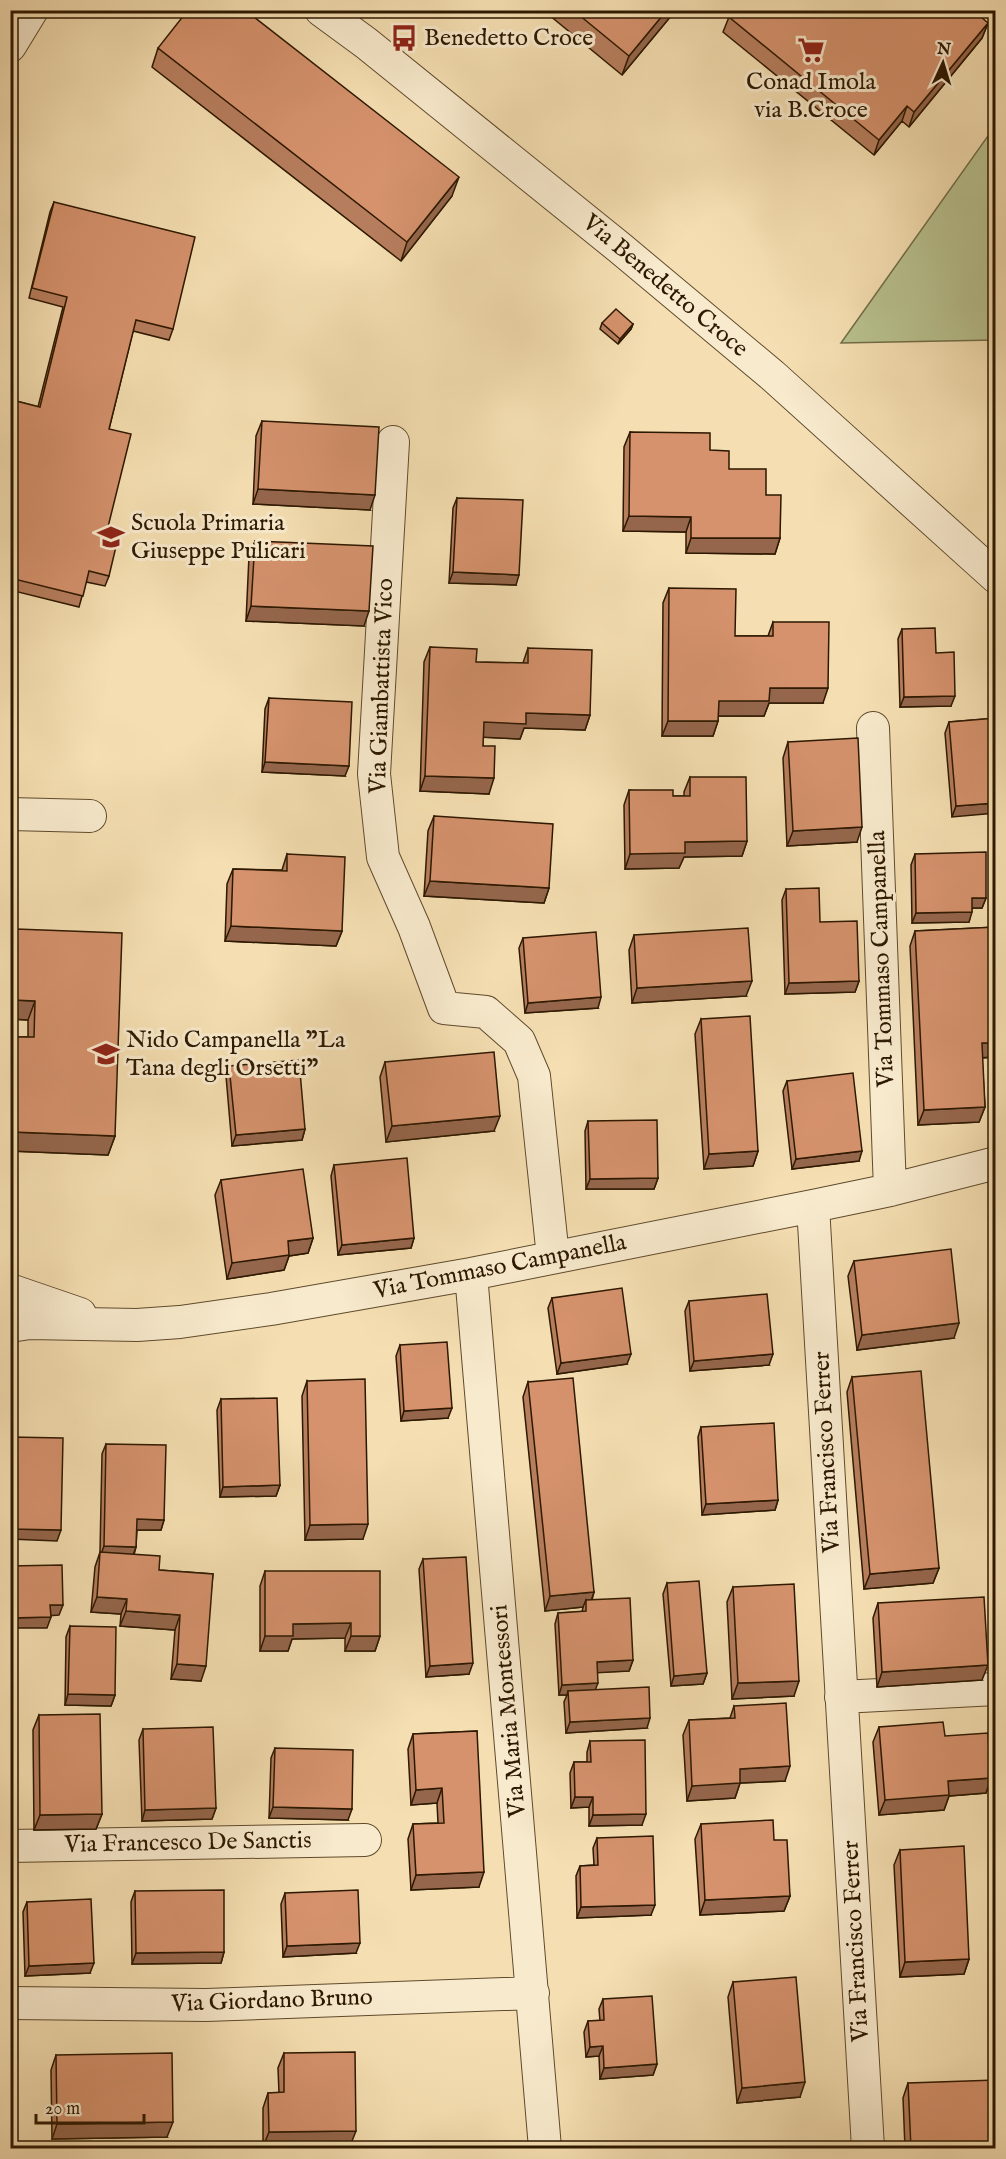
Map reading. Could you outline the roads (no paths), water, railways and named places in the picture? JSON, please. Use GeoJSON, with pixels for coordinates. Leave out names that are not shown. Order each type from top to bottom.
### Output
{"type":"FeatureCollection","features":[{"type":"Feature","properties":{"kind":"street"},"geometry":{"type":"LineString","coordinates":[[10,46],[33,10]]}},
{"type":"Feature","properties":{"kind":"street","name":"Via Benedetto Croce"},"geometry":{"type":"LineString","coordinates":[[321,10],[366,43],[620,248],[754,360],[996,577]]}},
{"type":"Feature","properties":{"kind":"street","name":"Via Giambattista Vico"},"geometry":{"type":"LineString","coordinates":[[393,442],[374,774],[383,857],[414,927],[444,1008],[486,1012],[519,1041],[534,1076],[552,1257]]}},
{"type":"Feature","properties":{"kind":"street","name":"Via Tommaso Campanella"},"geometry":{"type":"LineString","coordinates":[[873,728],[890,1190]]}},
{"type":"Feature","properties":{"kind":"street"},"geometry":{"type":"LineString","coordinates":[[10,814],[90,816]]}},
{"type":"Feature","properties":{"kind":"street","name":"Via Tommaso Campanella"},"geometry":{"type":"LineString","coordinates":[[10,1326],[30,1323],[137,1325],[180,1322],[271,1309],[471,1274],[813,1206],[890,1190],[996,1163]]}},
{"type":"Feature","properties":{"kind":"street","name":"Via Francisco Ferrer"},"geometry":{"type":"LineString","coordinates":[[813,1206],[868,2148]]}},
{"type":"Feature","properties":{"kind":"street","name":"Via Maria Montessori"},"geometry":{"type":"LineString","coordinates":[[471,1274],[533,1993],[544,2148]]}},
{"type":"Feature","properties":{"kind":"street","name":"Via Tommaso Campanella"},"geometry":{"type":"LineString","coordinates":[[10,1290],[107,1323]]}},
{"type":"Feature","properties":{"kind":"street"},"geometry":{"type":"LineString","coordinates":[[841,1697],[996,1689]]}},
{"type":"Feature","properties":{"kind":"street","name":"Via Francesco De Sanctis"},"geometry":{"type":"LineString","coordinates":[[10,1846],[365,1840]]}},
{"type":"Feature","properties":{"kind":"street","name":"Via Giordano Bruno"},"geometry":{"type":"LineString","coordinates":[[10,2003],[206,2005],[533,1993]]}},
{"type":"Feature","properties":{"kind":"place","name":"Benedetto Croce"},"geometry":{"type":"Point","coordinates":[404,38]}},
{"type":"Feature","properties":{"kind":"place","name":"Conad Imola via B.Croce"},"geometry":{"type":"Point","coordinates":[811,50]}},
{"type":"Feature","properties":{"kind":"place","name":"Scuola Primaria Giuseppe Pulicari"},"geometry":{"type":"Point","coordinates":[111,537]}},
{"type":"Feature","properties":{"kind":"place","name":"Nido Campanella \"La Tana degli Orsetti\""},"geometry":{"type":"Point","coordinates":[106,1054]}}]}
